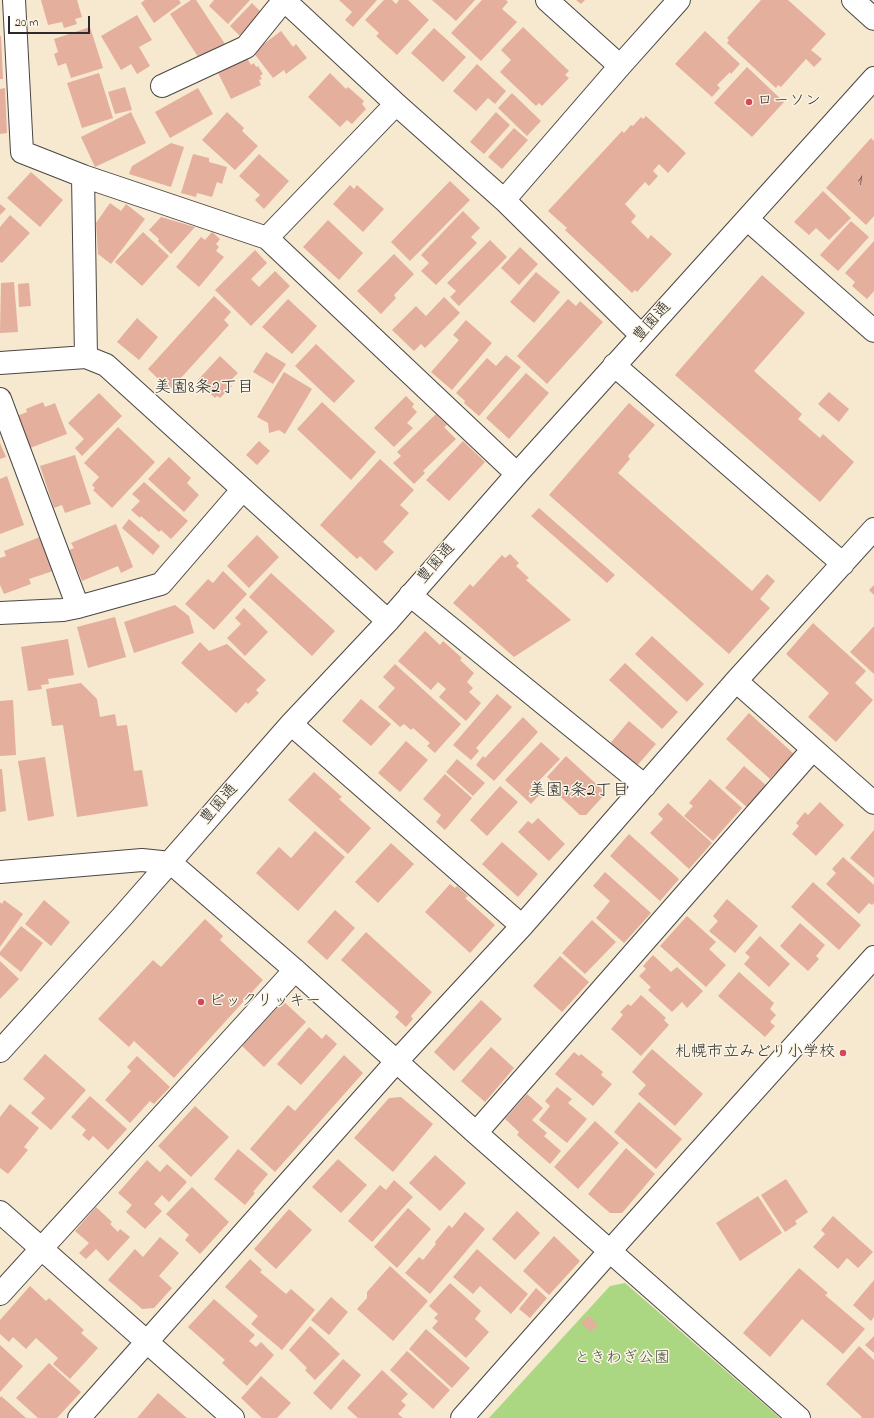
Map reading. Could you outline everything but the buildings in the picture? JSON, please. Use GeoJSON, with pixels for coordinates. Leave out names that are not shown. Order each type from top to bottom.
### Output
{"type":"FeatureCollection","features":[{"type":"Feature","properties":{"kind":"street"},"geometry":{"type":"LineString","coordinates":[[14,0],[22,152],[83,176],[266,238],[516,474]]}},
{"type":"Feature","properties":{"kind":"street"},"geometry":{"type":"LineString","coordinates":[[162,86],[246,47],[284,0],[396,104],[504,200],[641,335]]}},
{"type":"Feature","properties":{"kind":"street"},"geometry":{"type":"LineString","coordinates":[[547,0],[620,66]]}},
{"type":"Feature","properties":{"kind":"street"},"geometry":{"type":"LineString","coordinates":[[504,200],[679,0]]}},
{"type":"Feature","properties":{"kind":"street"},"geometry":{"type":"LineString","coordinates":[[853,0],[874,19]]}},
{"type":"Feature","properties":{"kind":"street","name":"豊園通"},"geometry":{"type":"LineString","coordinates":[[0,1051],[171,862],[291,724],[388,621],[516,474],[874,78]]}},
{"type":"Feature","properties":{"kind":"street"},"geometry":{"type":"LineString","coordinates":[[266,238],[396,104]]}},
{"type":"Feature","properties":{"kind":"street"},"geometry":{"type":"LineString","coordinates":[[83,176],[86,357]]}},
{"type":"Feature","properties":{"kind":"street"},"geometry":{"type":"LineString","coordinates":[[747,219],[874,331]]}},
{"type":"Feature","properties":{"kind":"street"},"geometry":{"type":"LineString","coordinates":[[0,363],[86,357],[106,365],[388,621]]}},
{"type":"Feature","properties":{"kind":"street"},"geometry":{"type":"LineString","coordinates":[[614,365],[843,564]]}},
{"type":"Feature","properties":{"kind":"street"},"geometry":{"type":"LineString","coordinates":[[0,399],[78,607]]}},
{"type":"Feature","properties":{"kind":"street"},"geometry":{"type":"LineString","coordinates":[[0,613],[62,610],[161,584],[243,490]]}},
{"type":"Feature","properties":{"kind":"street"},"geometry":{"type":"LineString","coordinates":[[80,1418],[396,1062],[522,926],[736,681],[874,529]]}},
{"type":"Feature","properties":{"kind":"street"},"geometry":{"type":"LineString","coordinates":[[410,595],[645,786]]}},
{"type":"Feature","properties":{"kind":"street"},"geometry":{"type":"LineString","coordinates":[[736,681],[874,802]]}},
{"type":"Feature","properties":{"kind":"street"},"geometry":{"type":"LineString","coordinates":[[291,724],[522,926]]}},
{"type":"Feature","properties":{"kind":"street"},"geometry":{"type":"LineString","coordinates":[[476,1133],[813,749]]}},
{"type":"Feature","properties":{"kind":"street"},"geometry":{"type":"LineString","coordinates":[[0,872],[142,860],[171,862],[296,970],[396,1062],[609,1252],[799,1418]]}},
{"type":"Feature","properties":{"kind":"street"},"geometry":{"type":"LineString","coordinates":[[462,1418],[874,956]]}},
{"type":"Feature","properties":{"kind":"street"},"geometry":{"type":"LineString","coordinates":[[0,1294],[40,1248],[296,970]]}},
{"type":"Feature","properties":{"kind":"street"},"geometry":{"type":"LineString","coordinates":[[0,1212],[233,1418]]}},
{"type":"Feature","properties":{"kind":"green space","name":"ときわぎ公園"},"geometry":{"type":"Polygon","coordinates":[[[625,1283],[780,1418],[489,1418],[610,1286],[625,1283]]]}},
{"type":"Feature","properties":{"kind":"place","name":"ローソン"},"geometry":{"type":"Point","coordinates":[749,102]}},
{"type":"Feature","properties":{"kind":"place","name":"ビックリッキー"},"geometry":{"type":"Point","coordinates":[201,1002]}},
{"type":"Feature","properties":{"kind":"place","name":"札幌市立みどり小学校"},"geometry":{"type":"Point","coordinates":[843,1053]}},
{"type":"Feature","properties":{"kind":"district","name":"美園8条2丁目"},"geometry":{"type":"Point","coordinates":[204,389]}},
{"type":"Feature","properties":{"kind":"district","name":"美園7条2丁目"},"geometry":{"type":"Point","coordinates":[579,792]}}]}
